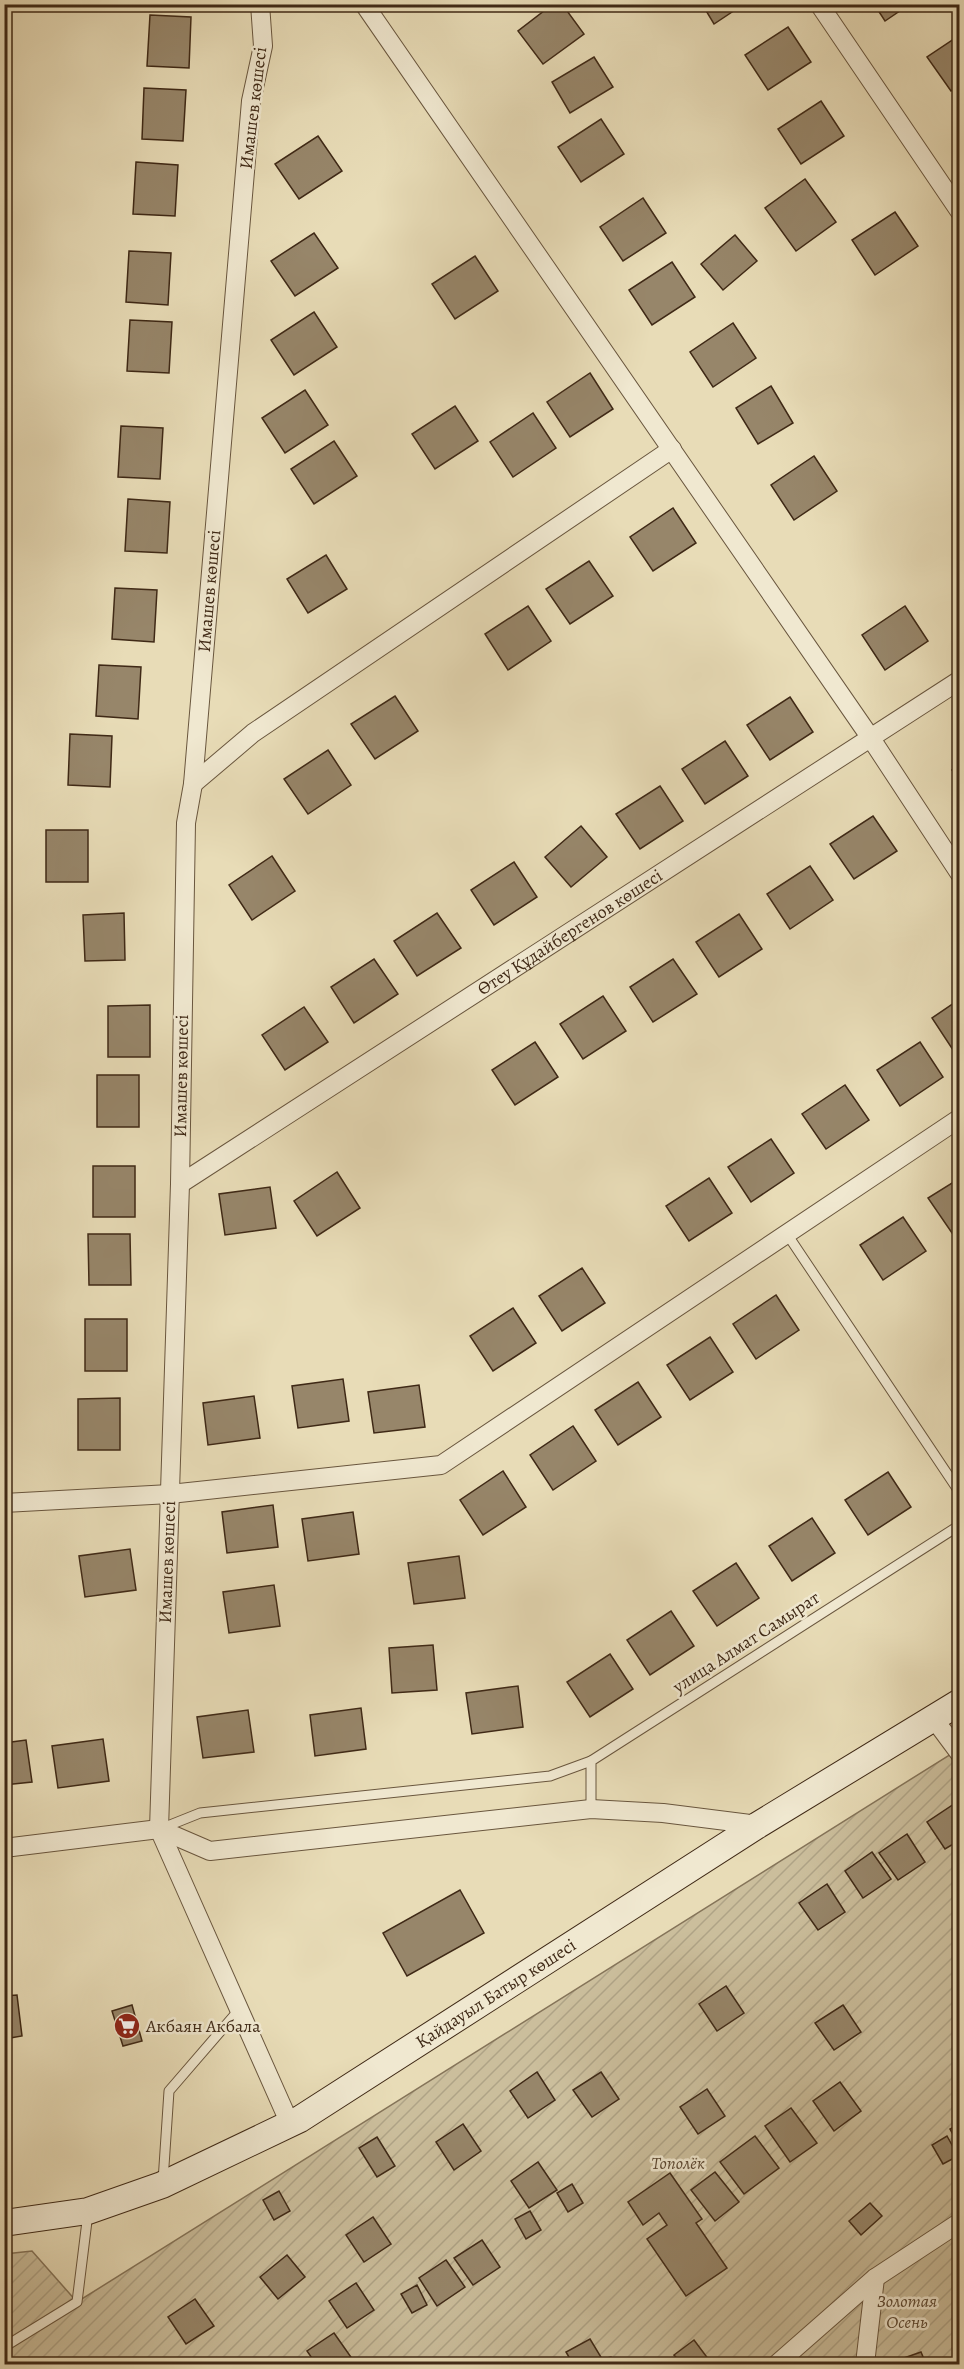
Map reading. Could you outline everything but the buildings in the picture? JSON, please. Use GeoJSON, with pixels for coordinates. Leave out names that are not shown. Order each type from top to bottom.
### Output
{"type":"FeatureCollection","features":[{"type":"Feature","properties":{"kind":"street","name":"Имашев көшесі"},"geometry":{"type":"LineString","coordinates":[[260,4],[263,46],[251,101],[193,784],[186,823],[180,1184],[159,1829],[290,2124]]}},
{"type":"Feature","properties":{"kind":"street"},"geometry":{"type":"LineString","coordinates":[[364,4],[870,737],[960,874]]}},
{"type":"Feature","properties":{"kind":"street"},"geometry":{"type":"LineString","coordinates":[[819,4],[960,212]]}},
{"type":"Feature","properties":{"kind":"street"},"geometry":{"type":"LineString","coordinates":[[193,784],[253,733],[672,449]]}},
{"type":"Feature","properties":{"kind":"street","name":"Өтеу Құдайбергенов көшесі"},"geometry":{"type":"LineString","coordinates":[[180,1184],[960,680]]}},
{"type":"Feature","properties":{"kind":"street"},"geometry":{"type":"LineString","coordinates":[[4,1503],[170,1494],[441,1465],[960,1118]]}},
{"type":"Feature","properties":{"kind":"street","name":"Қайдауыл Батыр көшесі"},"geometry":{"type":"LineString","coordinates":[[4,2223],[88,2211],[162,2185],[290,2124],[758,1825],[960,1702]]}},
{"type":"Feature","properties":{"kind":"street"},"geometry":{"type":"LineString","coordinates":[[934,1719],[960,1754]]}},
{"type":"Feature","properties":{"kind":"street"},"geometry":{"type":"LineString","coordinates":[[4,1848],[159,1829],[210,1851],[591,1809],[663,1813],[758,1825]]}},
{"type":"Feature","properties":{"kind":"street"},"geometry":{"type":"LineString","coordinates":[[777,2364],[876,2278],[960,2222]]}},
{"type":"Feature","properties":{"kind":"street"},"geometry":{"type":"LineString","coordinates":[[865,2364],[876,2278]]}},
{"type":"Feature","properties":{"kind":"lane"},"geometry":{"type":"LineString","coordinates":[[787,1234],[960,1493]]}},
{"type":"Feature","properties":{"kind":"lane","name":"улица Алмат Самырат"},"geometry":{"type":"LineString","coordinates":[[159,1829],[200,1813],[550,1776],[591,1761],[960,1525]]}},
{"type":"Feature","properties":{"kind":"lane"},"geometry":{"type":"LineString","coordinates":[[591,1761],[591,1809]]}},
{"type":"Feature","properties":{"kind":"lane"},"geometry":{"type":"LineString","coordinates":[[162,2185],[169,2091],[238,2011]]}},
{"type":"Feature","properties":{"kind":"lane"},"geometry":{"type":"LineString","coordinates":[[4,2347],[77,2302],[88,2211]]}},
{"type":"Feature","properties":{"kind":"green space","name":"Тополёк"},"geometry":{"type":"Polygon","coordinates":[[[959,1749],[959,2364],[5,2364],[5,2254],[32,2251],[77,2302],[959,1749]]]}},
{"type":"Feature","properties":{"kind":"place","name":"Акбаян Акбала"},"geometry":{"type":"Point","coordinates":[127,2026]}},
{"type":"Feature","properties":{"kind":"park label","name":"Золотая Осень"},"geometry":{"type":"Point","coordinates":[907,2311]}}]}
